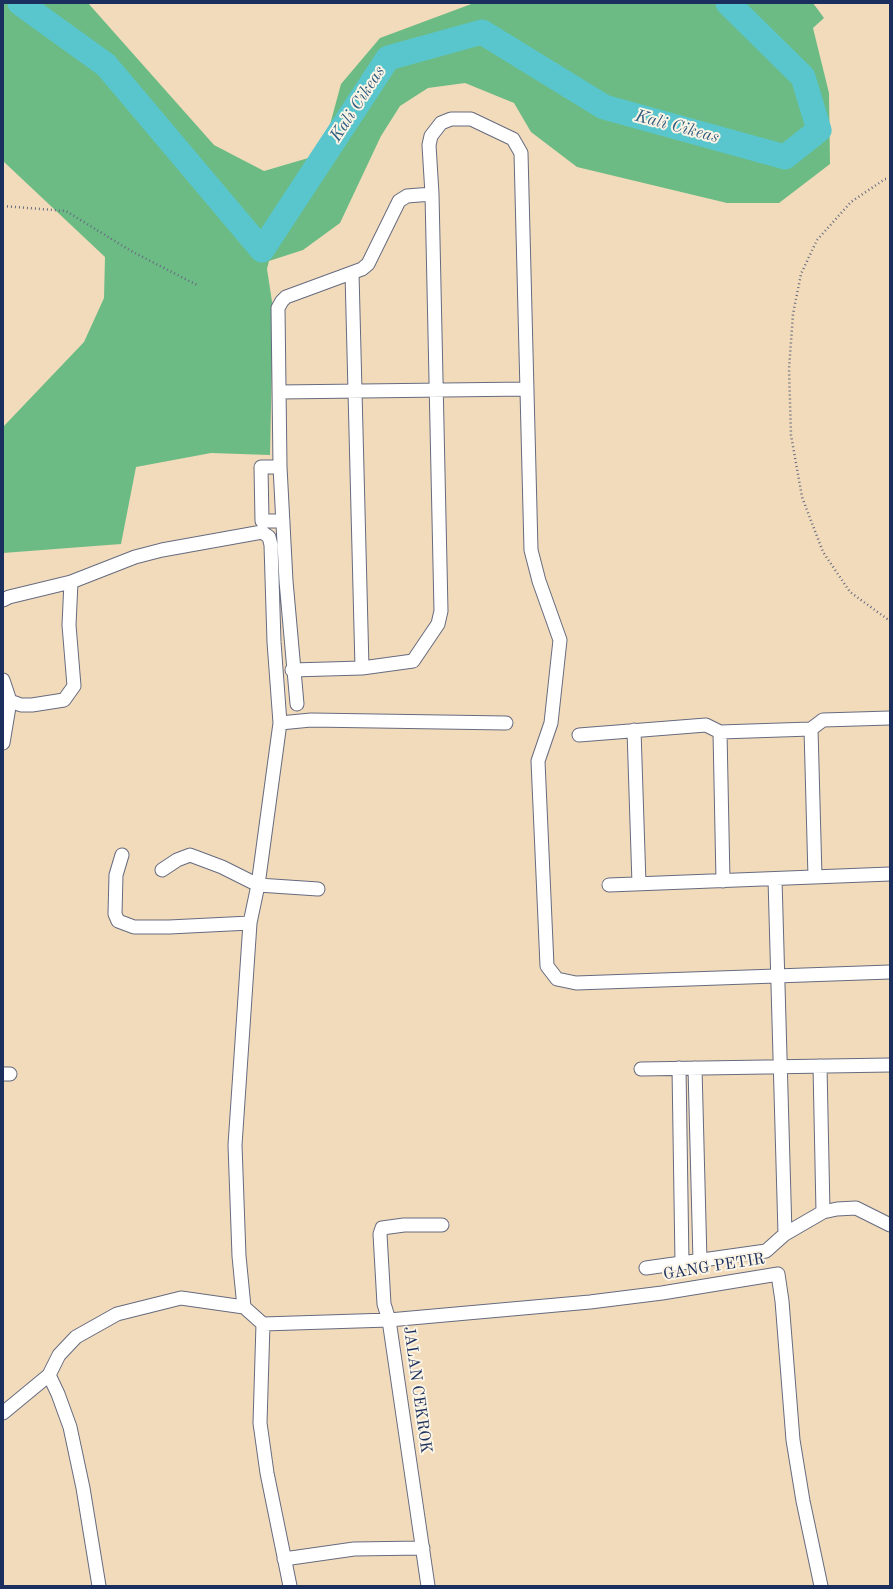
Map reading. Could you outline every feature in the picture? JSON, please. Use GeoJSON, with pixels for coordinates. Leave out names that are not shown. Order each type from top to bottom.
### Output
{"type":"FeatureCollection","features":[{"type":"Feature","properties":{"kind":"street"},"geometry":{"type":"LineString","coordinates":[[292,670],[362,668],[414,661],[438,624],[441,611],[432,194],[429,145],[431,136],[441,123],[451,118],[471,119],[480,122],[513,139],[521,153],[531,550],[539,582],[560,640],[551,724],[538,761],[547,966],[557,979],[576,983],[890,972]]}},
{"type":"Feature","properties":{"kind":"street"},"geometry":{"type":"LineString","coordinates":[[297,704],[292,670],[280,467],[278,308],[286,297],[362,269],[368,264],[399,201],[408,196],[432,194]]}},
{"type":"Feature","properties":{"kind":"street"},"geometry":{"type":"LineString","coordinates":[[352,273],[362,668]]}},
{"type":"Feature","properties":{"kind":"street"},"geometry":{"type":"LineString","coordinates":[[279,392],[526,389]]}},
{"type":"Feature","properties":{"kind":"street"},"geometry":{"type":"LineString","coordinates":[[280,467],[261,467],[262,522],[283,521]]}},
{"type":"Feature","properties":{"kind":"street"},"geometry":{"type":"LineString","coordinates":[[3,600],[9,597],[70,582],[136,557],[202,542],[262,532],[269,537],[271,545],[274,642],[280,723],[258,885],[250,923],[235,1145],[239,1256],[244,1307]]}},
{"type":"Feature","properties":{"kind":"street"},"geometry":{"type":"LineString","coordinates":[[10,701],[20,705],[32,706],[64,700],[74,686],[68,625],[70,582]]}},
{"type":"Feature","properties":{"kind":"street"},"geometry":{"type":"LineString","coordinates":[[3,680],[10,701],[3,743]]}},
{"type":"Feature","properties":{"kind":"street"},"geometry":{"type":"LineString","coordinates":[[579,735],[706,725],[720,732],[811,729],[823,720],[890,718]]}},
{"type":"Feature","properties":{"kind":"street"},"geometry":{"type":"LineString","coordinates":[[280,723],[311,720],[506,723]]}},
{"type":"Feature","properties":{"kind":"street"},"geometry":{"type":"LineString","coordinates":[[811,729],[815,877]]}},
{"type":"Feature","properties":{"kind":"street"},"geometry":{"type":"LineString","coordinates":[[634,730],[639,884]]}},
{"type":"Feature","properties":{"kind":"street"},"geometry":{"type":"LineString","coordinates":[[720,732],[723,881]]}},
{"type":"Feature","properties":{"kind":"street"},"geometry":{"type":"LineString","coordinates":[[122,854],[116,875],[115,914],[118,921],[134,927],[169,927],[250,923]]}},
{"type":"Feature","properties":{"kind":"street"},"geometry":{"type":"LineString","coordinates":[[162,870],[177,860],[190,855],[222,867],[258,885],[318,889]]}},
{"type":"Feature","properties":{"kind":"street"},"geometry":{"type":"LineString","coordinates":[[609,885],[890,874]]}},
{"type":"Feature","properties":{"kind":"street"},"geometry":{"type":"LineString","coordinates":[[775,879],[776,977],[785,1234]]}},
{"type":"Feature","properties":{"kind":"street"},"geometry":{"type":"LineString","coordinates":[[642,1069],[890,1064]]}},
{"type":"Feature","properties":{"kind":"street"},"geometry":{"type":"LineString","coordinates":[[820,1066],[823,1212]]}},
{"type":"Feature","properties":{"kind":"street"},"geometry":{"type":"LineString","coordinates":[[679,1068],[682,1263]]}},
{"type":"Feature","properties":{"kind":"street"},"geometry":{"type":"LineString","coordinates":[[695,1068],[700,1261]]}},
{"type":"Feature","properties":{"kind":"street"},"geometry":{"type":"LineString","coordinates":[[681,1167],[698,1166]]}},
{"type":"Feature","properties":{"kind":"street"},"geometry":{"type":"LineString","coordinates":[[646,1268],[766,1252],[785,1234],[823,1212],[837,1209],[856,1208],[890,1225]]}},
{"type":"Feature","properties":{"kind":"street"},"geometry":{"type":"LineString","coordinates":[[390,1320],[384,1304],[380,1234],[382,1228],[404,1225],[442,1225]]}},
{"type":"Feature","properties":{"kind":"street","name":"GANG PETIR"},"geometry":{"type":"LineString","coordinates":[[390,1320],[590,1302],[662,1293],[778,1274],[782,1300],[793,1440],[803,1501],[821,1586]]}},
{"type":"Feature","properties":{"kind":"street"},"geometry":{"type":"LineString","coordinates":[[3,1413],[48,1375],[59,1355],[76,1337],[117,1314],[181,1298],[244,1307],[263,1324],[260,1423],[267,1473],[290,1586]]}},
{"type":"Feature","properties":{"kind":"street","name":"JALAN CEKROK"},"geometry":{"type":"LineString","coordinates":[[263,1324],[390,1320],[428,1586]]}},
{"type":"Feature","properties":{"kind":"street"},"geometry":{"type":"LineString","coordinates":[[48,1375],[58,1394],[70,1427],[83,1488],[99,1586]]}},
{"type":"Feature","properties":{"kind":"street"},"geometry":{"type":"LineString","coordinates":[[284,1559],[354,1549],[423,1548]]}},
{"type":"Feature","properties":{"kind":"path"},"geometry":{"type":"LineString","coordinates":[[890,179],[885,179],[851,202],[817,240],[801,274],[793,314],[789,370],[791,435],[796,466],[802,497],[823,552],[850,592],[890,621]]}},
{"type":"Feature","properties":{"kind":"path"},"geometry":{"type":"LineString","coordinates":[[3,206],[66,211],[131,251],[197,285]]}},
{"type":"Feature","properties":{"kind":"green space"},"geometry":{"type":"Polygon","coordinates":[[[3,3],[88,3],[214,145],[264,171],[322,154],[341,84],[380,38],[474,3],[813,3],[824,18],[813,28],[829,93],[830,164],[779,203],[727,203],[577,167],[531,132],[514,103],[465,83],[428,88],[400,106],[381,136],[340,223],[303,250],[269,261],[267,269],[273,308],[270,455],[211,453],[136,467],[121,544],[3,553],[3,427],[84,342],[104,298],[105,257],[3,161],[3,3]]]}},
{"type":"Feature","properties":{"kind":"waterway","name":"Kali Cikeas"},"geometry":{"type":"LineString","coordinates":[[20,3],[106,65],[262,250],[388,58],[482,32],[604,107],[785,157],[819,130],[803,77],[728,3]]}}]}
